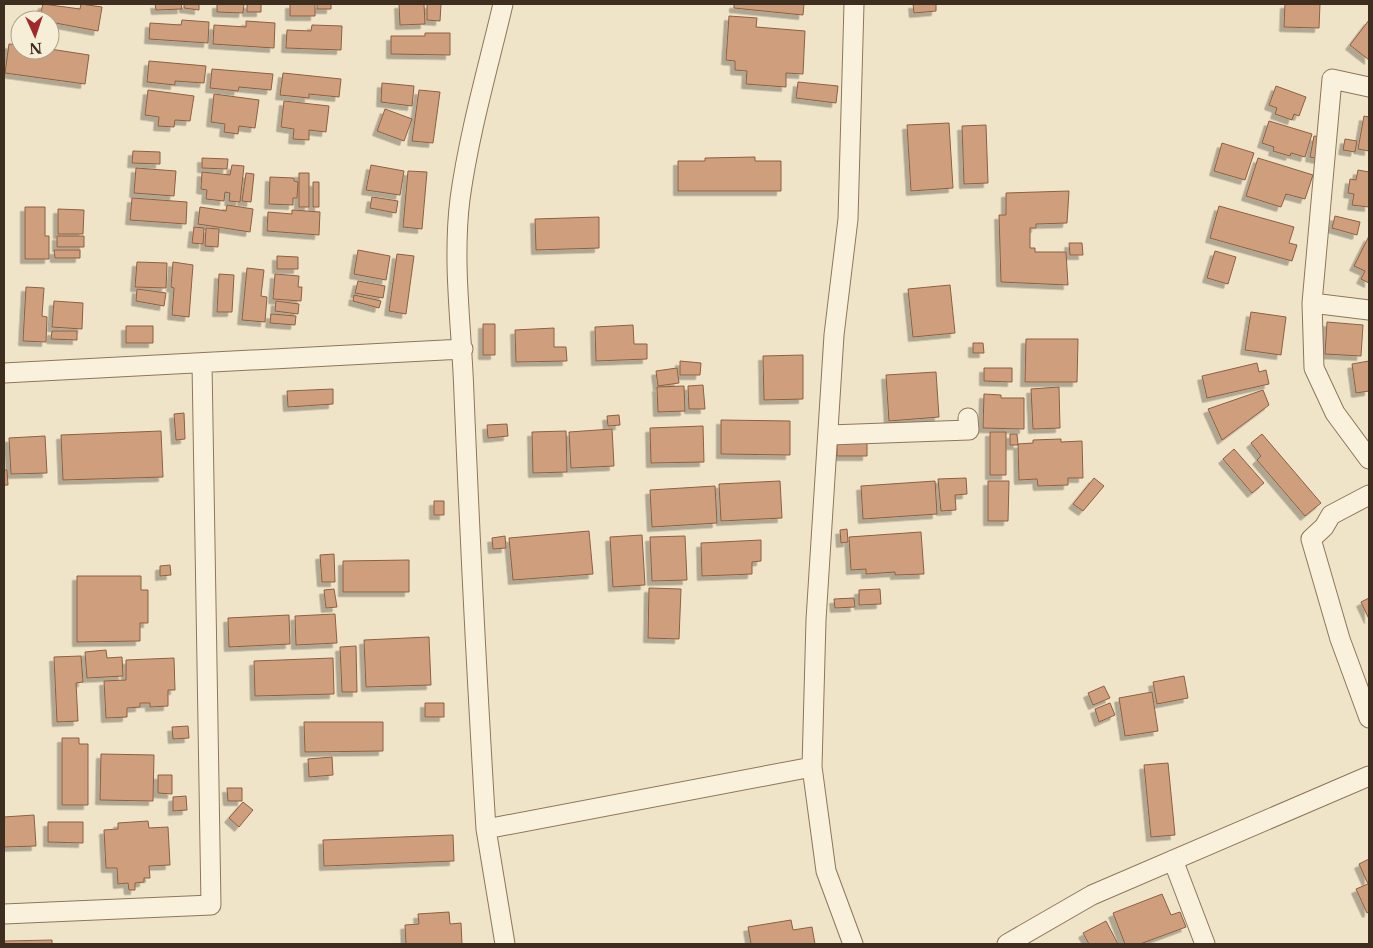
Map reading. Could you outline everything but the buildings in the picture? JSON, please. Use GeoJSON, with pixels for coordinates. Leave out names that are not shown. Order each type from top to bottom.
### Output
{"type":"FeatureCollection","features":[{"type":"Feature","properties":{"kind":"street"},"geometry":{"type":"LineString","coordinates":[[503,4],[473,129],[460,200],[457,261],[463,348],[472,605],[486,829],[505,944]]}},
{"type":"Feature","properties":{"kind":"street"},"geometry":{"type":"LineString","coordinates":[[853,944],[826,871],[812,767],[816,620],[834,335],[848,219],[854,4]]}},
{"type":"Feature","properties":{"kind":"street"},"geometry":{"type":"LineString","coordinates":[[1369,88],[1332,79],[1312,303],[1314,368],[1335,414],[1369,459]]}},
{"type":"Feature","properties":{"kind":"street"},"geometry":{"type":"LineString","coordinates":[[1312,303],[1369,310]]}},
{"type":"Feature","properties":{"kind":"street"},"geometry":{"type":"LineString","coordinates":[[4,373],[463,348]]}},
{"type":"Feature","properties":{"kind":"street"},"geometry":{"type":"LineString","coordinates":[[4,914],[211,905],[202,362]]}},
{"type":"Feature","properties":{"kind":"street"},"geometry":{"type":"LineString","coordinates":[[829,435],[969,430],[968,418]]}},
{"type":"Feature","properties":{"kind":"street"},"geometry":{"type":"LineString","coordinates":[[1369,496],[1331,515],[1324,527],[1311,540],[1340,639],[1369,718]]}},
{"type":"Feature","properties":{"kind":"street"},"geometry":{"type":"LineString","coordinates":[[486,829],[812,767]]}},
{"type":"Feature","properties":{"kind":"street"},"geometry":{"type":"LineString","coordinates":[[1007,944],[1092,895],[1369,776]]}},
{"type":"Feature","properties":{"kind":"street"},"geometry":{"type":"LineString","coordinates":[[1173,860],[1205,944]]}}]}
